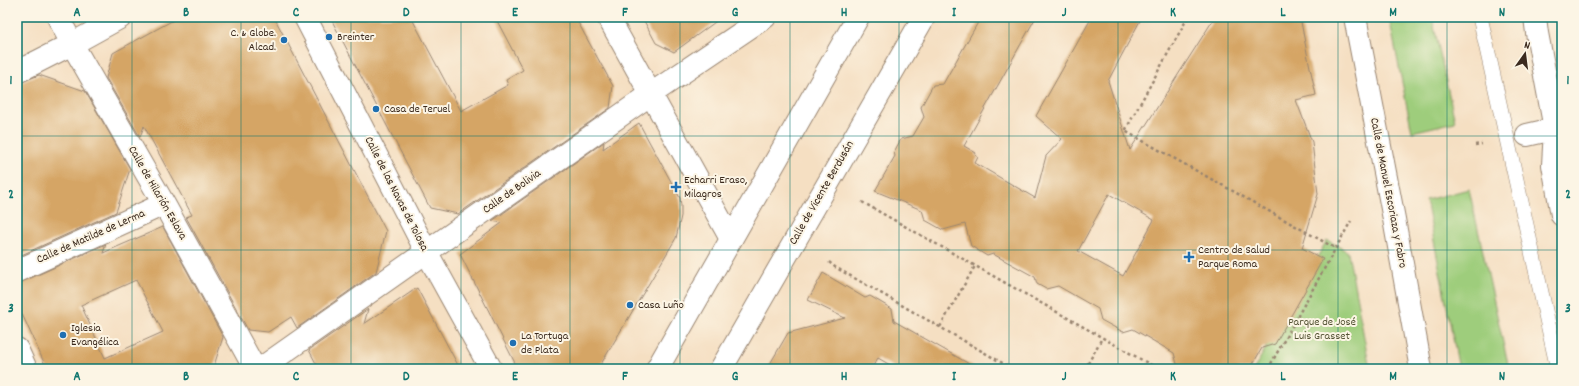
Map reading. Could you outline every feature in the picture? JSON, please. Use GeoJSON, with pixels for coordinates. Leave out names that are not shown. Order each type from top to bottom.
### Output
{"type":"FeatureCollection","features":[{"type":"Feature","properties":{"kind":"street","name":"Calle de Hilarión Eslava"},"geometry":{"type":"LineString","coordinates":[[58,17],[255,369]]}},
{"type":"Feature","properties":{"kind":"street"},"geometry":{"type":"LineString","coordinates":[[17,72],[121,17]]}},
{"type":"Feature","properties":{"kind":"street","name":"Calle de las Navas de Tolosa"},"geometry":{"type":"LineString","coordinates":[[305,17],[427,253],[491,369]]}},
{"type":"Feature","properties":{"kind":"street"},"geometry":{"type":"LineString","coordinates":[[608,17],[731,239]]}},
{"type":"Feature","properties":{"kind":"street","name":"Calle de Bolivia"},"geometry":{"type":"LineString","coordinates":[[260,369],[651,94],[765,17]]}},
{"type":"Feature","properties":{"kind":"street"},"geometry":{"type":"LineString","coordinates":[[657,369],[858,17]]}},
{"type":"Feature","properties":{"kind":"street","name":"Calle de Vicente Berdusán"},"geometry":{"type":"LineString","coordinates":[[721,369],[924,17]]}},
{"type":"Feature","properties":{"kind":"street","name":"Calle de Manuel Escoriaza y Fabro"},"geometry":{"type":"LineString","coordinates":[[1355,17],[1421,369]]}},
{"type":"Feature","properties":{"kind":"street"},"geometry":{"type":"LineString","coordinates":[[1535,17],[1559,128],[1553,165],[1562,215]]}},
{"type":"Feature","properties":{"kind":"street"},"geometry":{"type":"LineString","coordinates":[[1527,135],[1559,128]]}},
{"type":"Feature","properties":{"kind":"street","name":"Calle de Matilde de Lerma"},"geometry":{"type":"LineString","coordinates":[[17,271],[164,204]]}},
{"type":"Feature","properties":{"kind":"street"},"geometry":{"type":"LineString","coordinates":[[17,349],[26,369]]}},
{"type":"Feature","properties":{"kind":"lane"},"geometry":{"type":"LineString","coordinates":[[1480,17],[1558,369]]}},
{"type":"Feature","properties":{"kind":"path"},"geometry":{"type":"LineString","coordinates":[[1188,17],[1125,131],[1336,248]]}},
{"type":"Feature","properties":{"kind":"path"},"geometry":{"type":"LineString","coordinates":[[862,202],[1158,369]]}},
{"type":"Feature","properties":{"kind":"path"},"geometry":{"type":"LineString","coordinates":[[1268,369],[1351,221]]}},
{"type":"Feature","properties":{"kind":"path"},"geometry":{"type":"LineString","coordinates":[[829,262],[1013,369]]}},
{"type":"Feature","properties":{"kind":"path"},"geometry":{"type":"LineString","coordinates":[[940,327],[975,266]]}},
{"type":"Feature","properties":{"kind":"path"},"geometry":{"type":"LineString","coordinates":[[1085,369],[1102,338]]}},
{"type":"Feature","properties":{"kind":"green space"},"geometry":{"type":"Polygon","coordinates":[[[1389,17],[1432,17],[1455,122],[1412,132],[1389,17]]]}},
{"type":"Feature","properties":{"kind":"green space"},"geometry":{"type":"Polygon","coordinates":[[[1469,189],[1509,369],[1459,369],[1426,200],[1469,189]]]}},
{"type":"Feature","properties":{"kind":"green space","name":"Parque de José Luis Grasset"},"geometry":{"type":"Polygon","coordinates":[[[1327,240],[1348,252],[1370,369],[1254,369],[1327,240]]]}},
{"type":"Feature","properties":{"kind":"building"},"geometry":{"type":"Polygon","coordinates":[[[179,17],[274,17],[386,231],[376,272],[297,328],[291,317],[268,332],[248,330],[186,217],[192,215],[144,126],[140,137],[106,78],[113,53],[179,17]]]}},
{"type":"Feature","properties":{"kind":"building"},"geometry":{"type":"Polygon","coordinates":[[[330,17],[411,17],[461,111],[508,85],[506,80],[523,70],[495,17],[575,17],[613,86],[610,108],[458,214],[430,208],[330,17]]]}},
{"type":"Feature","properties":{"kind":"building"},"geometry":{"type":"Polygon","coordinates":[[[642,17],[722,17],[674,52],[656,43],[642,17]]]}},
{"type":"Feature","properties":{"kind":"building"},"geometry":{"type":"Polygon","coordinates":[[[981,17],[1036,17],[964,146],[976,153],[975,155],[978,157],[975,163],[1035,198],[1046,156],[1062,139],[1036,116],[1092,17],[1142,17],[1108,81],[1130,150],[1215,17],[1300,17],[1316,95],[1296,100],[1312,142],[1318,194],[1302,248],[1323,259],[1275,344],[1262,348],[1250,369],[1185,369],[1177,364],[1174,353],[1133,329],[1123,332],[1101,320],[1098,309],[1058,286],[1046,289],[1037,284],[1035,277],[993,254],[987,256],[971,246],[965,224],[943,230],[925,220],[922,210],[875,191],[895,156],[894,152],[901,139],[913,136],[924,117],[921,107],[933,85],[943,84],[981,17]],[[1109,194],[1078,251],[1123,276],[1154,220],[1109,194]]]}},
{"type":"Feature","properties":{"kind":"building"},"geometry":{"type":"Polygon","coordinates":[[[39,75],[85,91],[130,169],[116,212],[17,257],[17,84],[39,75]]]}},
{"type":"Feature","properties":{"kind":"building"},"geometry":{"type":"Polygon","coordinates":[[[639,123],[680,198],[681,216],[676,238],[598,369],[518,369],[460,254],[502,223],[492,221],[604,142],[603,149],[639,123]]]}},
{"type":"Feature","properties":{"kind":"building"},"geometry":{"type":"Polygon","coordinates":[[[163,227],[223,337],[213,369],[47,369],[17,303],[17,283],[106,244],[103,253],[163,227]],[[136,280],[81,305],[105,358],[163,332],[136,280]]]}},
{"type":"Feature","properties":{"kind":"building"},"geometry":{"type":"Polygon","coordinates":[[[823,273],[865,298],[870,296],[892,309],[894,321],[978,369],[897,369],[878,358],[871,369],[767,369],[788,333],[845,318],[808,300],[823,273]]]}},
{"type":"Feature","properties":{"kind":"building"},"geometry":{"type":"Polygon","coordinates":[[[417,288],[460,369],[319,369],[309,350],[368,309],[364,324],[417,288]]]}},
{"type":"Feature","properties":{"kind":"place","name":"Breinter"},"geometry":{"type":"Point","coordinates":[329,37]}},
{"type":"Feature","properties":{"kind":"place","name":"C. & Globe. Alcad."},"geometry":{"type":"Point","coordinates":[284,40]}},
{"type":"Feature","properties":{"kind":"place","name":"Casa de Teruel"},"geometry":{"type":"Point","coordinates":[376,109]}},
{"type":"Feature","properties":{"kind":"place","name":"Echarri Eraso, Milagros"},"geometry":{"type":"Point","coordinates":[676,187]}},
{"type":"Feature","properties":{"kind":"place","name":"Centro de Salud Parque Roma"},"geometry":{"type":"Point","coordinates":[1189,257]}},
{"type":"Feature","properties":{"kind":"place","name":"Casa Luño"},"geometry":{"type":"Point","coordinates":[630,305]}},
{"type":"Feature","properties":{"kind":"place","name":"Iglesia Evangélica"},"geometry":{"type":"Point","coordinates":[63,335]}},
{"type":"Feature","properties":{"kind":"place","name":"La Tortuga de Plata"},"geometry":{"type":"Point","coordinates":[513,343]}}]}
